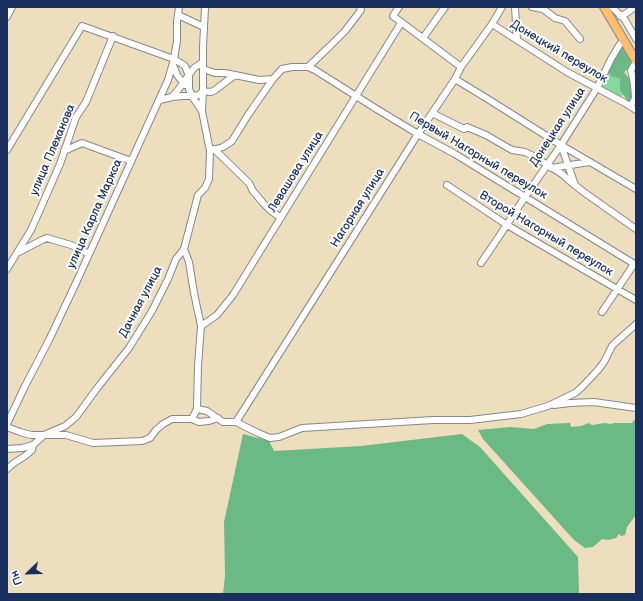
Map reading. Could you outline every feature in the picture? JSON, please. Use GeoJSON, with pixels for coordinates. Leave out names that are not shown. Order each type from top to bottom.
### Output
{"type":"FeatureCollection","features":[{"type":"Feature","properties":{"kind":"main road"},"geometry":{"type":"LineString","coordinates":[[604,7],[636,62]]}},
{"type":"Feature","properties":{"kind":"street"},"geometry":{"type":"LineString","coordinates":[[7,17],[12,7]]}},
{"type":"Feature","properties":{"kind":"street","name":"улица Карла Маркса"},"geometry":{"type":"LineString","coordinates":[[7,424],[49,340],[160,100],[174,62],[176,22],[179,7]]}},
{"type":"Feature","properties":{"kind":"street"},"geometry":{"type":"LineString","coordinates":[[202,111],[205,7]]}},
{"type":"Feature","properties":{"kind":"street"},"geometry":{"type":"LineString","coordinates":[[212,150],[222,147],[232,141],[273,79],[282,70],[292,66],[308,66],[345,31],[361,10],[360,7]]}},
{"type":"Feature","properties":{"kind":"street"},"geometry":{"type":"LineString","coordinates":[[399,7],[393,16],[461,67]]}},
{"type":"Feature","properties":{"kind":"street"},"geometry":{"type":"LineString","coordinates":[[423,38],[445,7]]}},
{"type":"Feature","properties":{"kind":"street","name":"Нагорная улица"},"geometry":{"type":"LineString","coordinates":[[236,422],[418,134],[502,7]]}},
{"type":"Feature","properties":{"kind":"street"},"geometry":{"type":"LineString","coordinates":[[515,7],[517,40]]}},
{"type":"Feature","properties":{"kind":"street"},"geometry":{"type":"LineString","coordinates":[[532,7],[545,8],[555,18],[565,21],[580,39]]}},
{"type":"Feature","properties":{"kind":"street"},"geometry":{"type":"LineString","coordinates":[[612,7],[625,20],[636,39]]}},
{"type":"Feature","properties":{"kind":"street"},"geometry":{"type":"LineString","coordinates":[[620,16],[635,7]]}},
{"type":"Feature","properties":{"kind":"street"},"geometry":{"type":"LineString","coordinates":[[178,15],[204,26]]}},
{"type":"Feature","properties":{"kind":"street","name":"Левашова улица"},"geometry":{"type":"LineString","coordinates":[[201,326],[217,315],[233,295],[401,23]]}},
{"type":"Feature","properties":{"kind":"street","name":"Донецкий переулок"},"geometry":{"type":"LineString","coordinates":[[492,24],[567,72],[636,110]]}},
{"type":"Feature","properties":{"kind":"street"},"geometry":{"type":"LineString","coordinates":[[7,150],[82,26],[113,36],[185,66],[214,73],[225,73],[259,80],[273,79]]}},
{"type":"Feature","properties":{"kind":"street","name":"улица Плеханова"},"geometry":{"type":"LineString","coordinates":[[7,269],[31,230],[64,151],[76,117],[86,102],[113,36]]}},
{"type":"Feature","properties":{"kind":"street","name":"Донецкая улица"},"geometry":{"type":"LineString","coordinates":[[481,263],[525,197],[549,166],[597,88],[620,44],[624,41]]}},
{"type":"Feature","properties":{"kind":"street"},"geometry":{"type":"LineString","coordinates":[[174,62],[177,75],[189,89]]}},
{"type":"Feature","properties":{"kind":"street"},"geometry":{"type":"LineString","coordinates":[[172,97],[194,68],[203,62]]}},
{"type":"Feature","properties":{"kind":"street"},"geometry":{"type":"LineString","coordinates":[[630,106],[635,98],[631,70],[636,62]]}},
{"type":"Feature","properties":{"kind":"street","name":"Дачная улица"},"geometry":{"type":"LineString","coordinates":[[44,435],[65,426],[76,417],[129,348],[152,311],[176,259],[184,249],[198,195],[205,188],[209,179],[212,150],[202,111],[189,89],[189,76],[185,66]]}},
{"type":"Feature","properties":{"kind":"street","name":"Первый Нагорный переулок"},"geometry":{"type":"LineString","coordinates":[[308,66],[635,264]]}},
{"type":"Feature","properties":{"kind":"street"},"geometry":{"type":"LineString","coordinates":[[203,91],[211,92],[235,75]]}},
{"type":"Feature","properties":{"kind":"street"},"geometry":{"type":"LineString","coordinates":[[454,79],[636,189]]}},
{"type":"Feature","properties":{"kind":"street"},"geometry":{"type":"LineString","coordinates":[[160,100],[172,97],[199,95],[203,91]]}},
{"type":"Feature","properties":{"kind":"street"},"geometry":{"type":"LineString","coordinates":[[432,113],[464,129],[467,127],[486,135],[512,150],[525,152],[562,174],[576,186],[636,229]]}},
{"type":"Feature","properties":{"kind":"street"},"geometry":{"type":"LineString","coordinates":[[64,151],[82,143],[131,161]]}},
{"type":"Feature","properties":{"kind":"street"},"geometry":{"type":"LineString","coordinates":[[561,145],[576,186]]}},
{"type":"Feature","properties":{"kind":"street"},"geometry":{"type":"LineString","coordinates":[[212,150],[249,183],[253,191],[263,203],[281,218]]}},
{"type":"Feature","properties":{"kind":"street"},"geometry":{"type":"LineString","coordinates":[[549,166],[590,162]]}},
{"type":"Feature","properties":{"kind":"street"},"geometry":{"type":"LineString","coordinates":[[572,175],[574,168],[578,164]]}},
{"type":"Feature","properties":{"kind":"street","name":"Второй Нагорный переулок"},"geometry":{"type":"LineString","coordinates":[[446,185],[506,225],[636,300]]}},
{"type":"Feature","properties":{"kind":"street"},"geometry":{"type":"LineString","coordinates":[[17,253],[47,238],[71,245],[89,254]]}},
{"type":"Feature","properties":{"kind":"street"},"geometry":{"type":"LineString","coordinates":[[184,249],[189,262],[201,326],[197,409],[192,419]]}},
{"type":"Feature","properties":{"kind":"street"},"geometry":{"type":"LineString","coordinates":[[602,312],[635,264]]}},
{"type":"Feature","properties":{"kind":"street"},"geometry":{"type":"LineString","coordinates":[[197,409],[207,411],[223,422],[236,422],[270,438],[279,437],[302,428],[433,420],[470,420],[521,414],[567,398],[581,388],[591,379],[604,362],[612,346],[636,324]]}},
{"type":"Feature","properties":{"kind":"street"},"geometry":{"type":"LineString","coordinates":[[550,405],[558,406],[570,403],[594,402],[636,408]]}},
{"type":"Feature","properties":{"kind":"street"},"geometry":{"type":"LineString","coordinates":[[7,427],[31,435],[66,435],[93,443],[142,441],[150,438],[156,430],[172,419],[192,419],[199,422],[218,418]]}},
{"type":"Feature","properties":{"kind":"street"},"geometry":{"type":"LineString","coordinates":[[7,449],[22,448],[33,445],[44,435]]}},
{"type":"Feature","properties":{"kind":"street"},"geometry":{"type":"LineString","coordinates":[[7,470],[32,450],[33,445]]}},
{"type":"Feature","properties":{"kind":"green space"},"geometry":{"type":"Polygon","coordinates":[[[622,47],[631,58],[630,68],[624,72],[631,79],[633,90],[631,93],[632,99],[629,103],[620,90],[620,79],[611,76],[607,71],[618,51],[622,47]]]}},
{"type":"Feature","properties":{"kind":"green space"},"geometry":{"type":"Polygon","coordinates":[[[608,72],[611,76],[620,79],[620,90],[624,95],[618,97],[602,88],[608,72]]]}},
{"type":"Feature","properties":{"kind":"green space"},"geometry":{"type":"Polygon","coordinates":[[[636,419],[636,515],[627,527],[625,535],[621,536],[619,534],[616,538],[608,540],[602,539],[593,547],[585,548],[574,540],[483,439],[478,430],[510,427],[534,429],[547,424],[570,423],[571,427],[589,423],[592,425],[605,423],[632,423],[636,419]]]}},
{"type":"Feature","properties":{"kind":"green space"},"geometry":{"type":"Polygon","coordinates":[[[243,434],[269,441],[274,451],[361,446],[462,434],[480,447],[578,557],[579,594],[223,594],[225,576],[224,522],[243,434]]]}}]}
